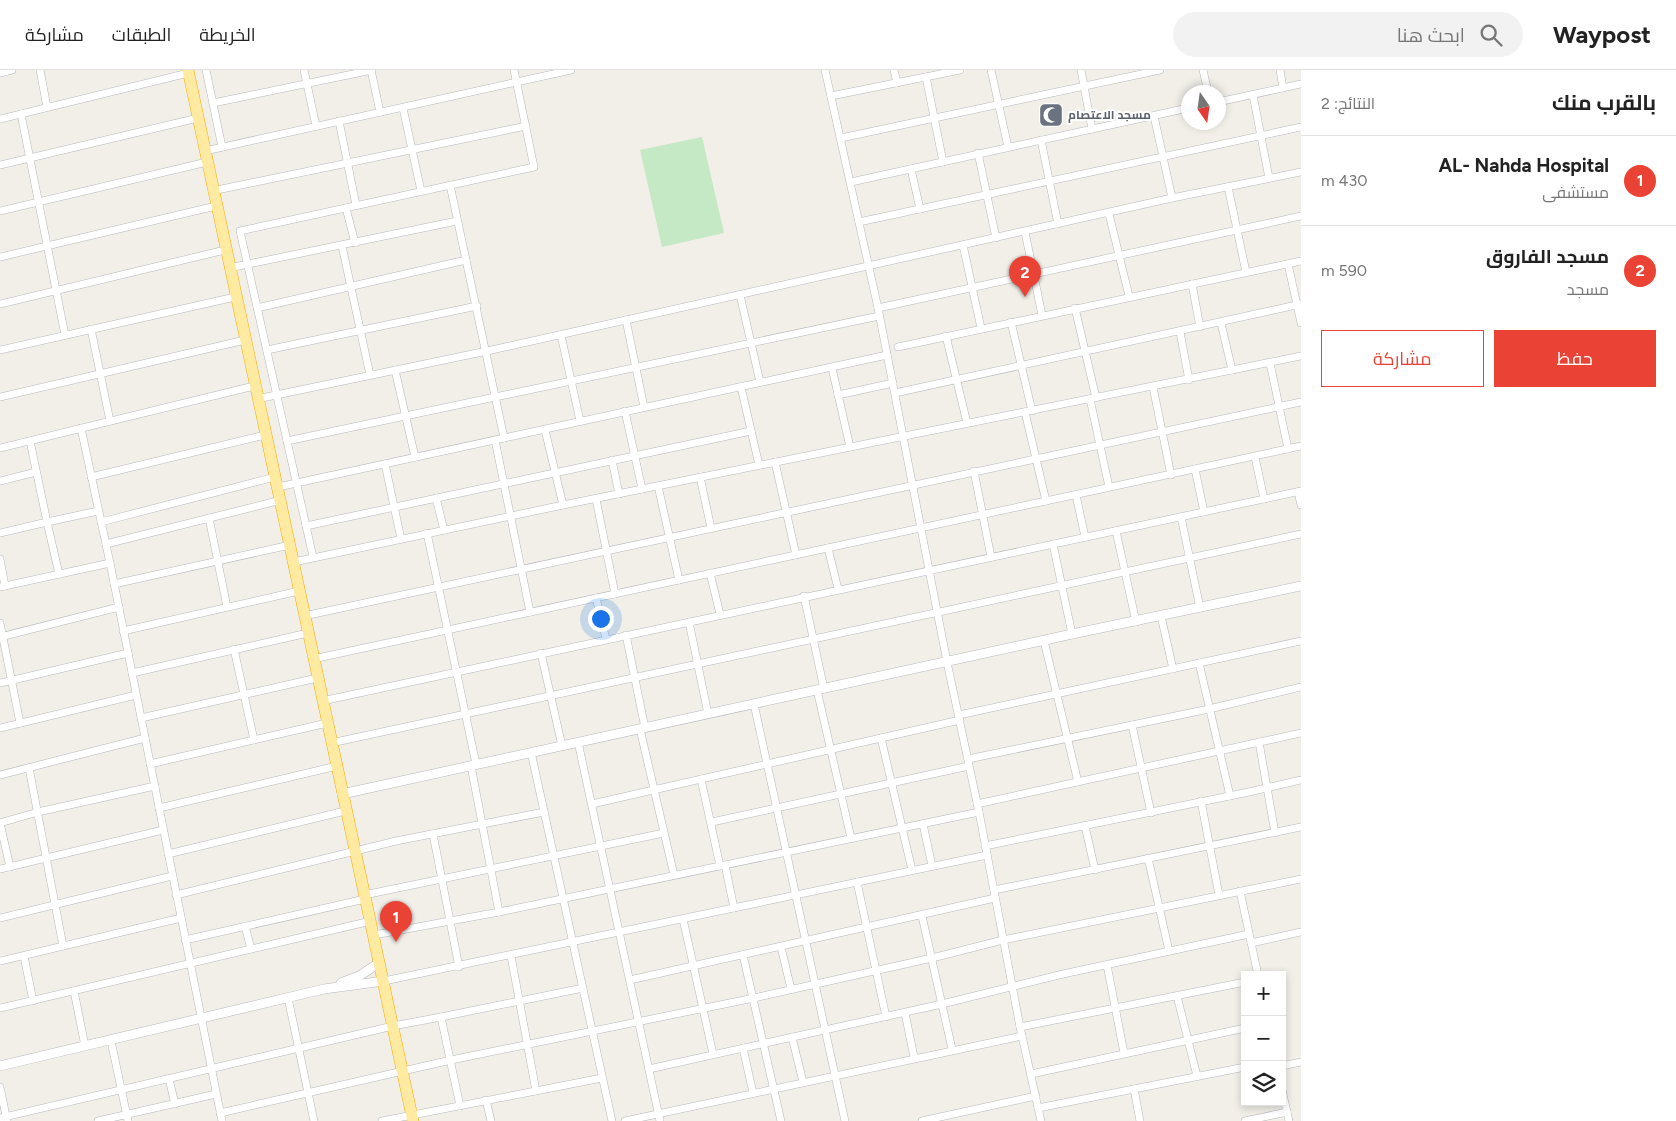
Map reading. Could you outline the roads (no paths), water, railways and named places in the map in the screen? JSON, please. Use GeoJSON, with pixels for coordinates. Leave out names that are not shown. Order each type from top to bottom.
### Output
{"type":"FeatureCollection","features":[{"type":"Feature","properties":{"kind":"highway"},"geometry":{"type":"LineString","coordinates":[[188,71],[212,191],[254,386],[281,500],[345,811],[371,921],[412,1118]]}},
{"type":"Feature","properties":{"kind":"street"},"geometry":{"type":"LineString","coordinates":[[0,73],[12,70]]}},
{"type":"Feature","properties":{"kind":"street"},"geometry":{"type":"LineString","coordinates":[[40,70],[47,107]]}},
{"type":"Feature","properties":{"kind":"street"},"geometry":{"type":"LineString","coordinates":[[206,70],[222,147]]}},
{"type":"Feature","properties":{"kind":"street"},"geometry":{"type":"LineString","coordinates":[[304,70],[316,126]]}},
{"type":"Feature","properties":{"kind":"street"},"geometry":{"type":"LineString","coordinates":[[213,103],[371,70],[380,112]]}},
{"type":"Feature","properties":{"kind":"street"},"geometry":{"type":"LineString","coordinates":[[313,557],[240,230],[534,166],[514,70]]}},
{"type":"Feature","properties":{"kind":"street"},"geometry":{"type":"LineString","coordinates":[[0,211],[206,157],[222,147],[571,70]]}},
{"type":"Feature","properties":{"kind":"street"},"geometry":{"type":"LineString","coordinates":[[825,70],[888,355],[902,436],[947,662],[986,846],[1020,1027],[1041,1121]]}},
{"type":"Feature","properties":{"kind":"street"},"geometry":{"type":"LineString","coordinates":[[894,70],[898,83]]}},
{"type":"Feature","properties":{"kind":"street"},"geometry":{"type":"LineString","coordinates":[[831,96],[959,70]]}},
{"type":"Feature","properties":{"kind":"street"},"geometry":{"type":"LineString","coordinates":[[991,70],[1008,147]]}},
{"type":"Feature","properties":{"kind":"street"},"geometry":{"type":"LineString","coordinates":[[1080,70],[1092,129]]}},
{"type":"Feature","properties":{"kind":"street"},"geometry":{"type":"LineString","coordinates":[[840,138],[999,106],[1160,70]]}},
{"type":"Feature","properties":{"kind":"street"},"geometry":{"type":"LineString","coordinates":[[1203,70],[1206,85]]}},
{"type":"Feature","properties":{"kind":"street"},"geometry":{"type":"LineString","coordinates":[[1280,70],[1283,88]]}},
{"type":"Feature","properties":{"kind":"street"},"geometry":{"type":"LineString","coordinates":[[0,119],[188,71]]}},
{"type":"Feature","properties":{"kind":"street"},"geometry":{"type":"LineString","coordinates":[[926,77],[943,162]]}},
{"type":"Feature","properties":{"kind":"street"},"geometry":{"type":"LineString","coordinates":[[1226,100],[1301,84]]}},
{"type":"Feature","properties":{"kind":"street"},"geometry":{"type":"LineString","coordinates":[[1253,95],[1269,178]]}},
{"type":"Feature","properties":{"kind":"street"},"geometry":{"type":"LineString","coordinates":[[402,108],[421,191]]}},
{"type":"Feature","properties":{"kind":"street"},"geometry":{"type":"LineString","coordinates":[[851,182],[1181,110]]}},
{"type":"Feature","properties":{"kind":"street"},"geometry":{"type":"LineString","coordinates":[[21,114],[65,335]]}},
{"type":"Feature","properties":{"kind":"street"},"geometry":{"type":"LineString","coordinates":[[1154,116],[1172,198]]}},
{"type":"Feature","properties":{"kind":"street"},"geometry":{"type":"LineString","coordinates":[[0,165],[198,118]]}},
{"type":"Feature","properties":{"kind":"street"},"geometry":{"type":"LineString","coordinates":[[339,121],[356,206]]}},
{"type":"Feature","properties":{"kind":"street"},"geometry":{"type":"LineString","coordinates":[[212,191],[526,126]]}},
{"type":"Feature","properties":{"kind":"street"},"geometry":{"type":"LineString","coordinates":[[860,222],[1301,127]]}},
{"type":"Feature","properties":{"kind":"street"},"geometry":{"type":"LineString","coordinates":[[1041,140],[1058,224]]}},
{"type":"Feature","properties":{"kind":"street"},"geometry":{"type":"LineString","coordinates":[[978,153],[996,238]]}},
{"type":"Feature","properties":{"kind":"street"},"geometry":{"type":"LineString","coordinates":[[911,169],[920,209]]}},
{"type":"Feature","properties":{"kind":"street"},"geometry":{"type":"LineString","coordinates":[[257,399],[561,335],[1109,214],[1172,198],[1301,172]]}},
{"type":"Feature","properties":{"kind":"street"},"geometry":{"type":"LineString","coordinates":[[450,185],[487,351],[504,438]]}},
{"type":"Feature","properties":{"kind":"street"},"geometry":{"type":"LineString","coordinates":[[1228,187],[1246,272]]}},
{"type":"Feature","properties":{"kind":"street"},"geometry":{"type":"LineString","coordinates":[[0,257],[216,206]]}},
{"type":"Feature","properties":{"kind":"street"},"geometry":{"type":"LineString","coordinates":[[346,208],[354,243]]}},
{"type":"Feature","properties":{"kind":"street"},"geometry":{"type":"LineString","coordinates":[[1109,214],[1129,296]]}},
{"type":"Feature","properties":{"kind":"street"},"geometry":{"type":"LineString","coordinates":[[878,308],[1301,216]]}},
{"type":"Feature","properties":{"kind":"street"},"geometry":{"type":"LineString","coordinates":[[229,268],[457,221]]}},
{"type":"Feature","properties":{"kind":"street"},"geometry":{"type":"LineString","coordinates":[[1025,232],[1042,315]]}},
{"type":"Feature","properties":{"kind":"street"},"geometry":{"type":"LineString","coordinates":[[342,246],[370,375]]}},
{"type":"Feature","properties":{"kind":"street"},"geometry":{"type":"LineString","coordinates":[[963,246],[982,328]]}},
{"type":"Feature","properties":{"kind":"street"},"geometry":{"type":"LineString","coordinates":[[0,304],[225,250]]}},
{"type":"Feature","properties":{"kind":"street"},"geometry":{"type":"LineString","coordinates":[[258,308],[466,260]]}},
{"type":"Feature","properties":{"kind":"street"},"geometry":{"type":"LineString","coordinates":[[898,347],[1129,296],[1301,261]]}},
{"type":"Feature","properties":{"kind":"street"},"geometry":{"type":"LineString","coordinates":[[1288,264],[1299,305],[1301,324]]}},
{"type":"Feature","properties":{"kind":"street"},"geometry":{"type":"LineString","coordinates":[[1192,284],[1200,327]]}},
{"type":"Feature","properties":{"kind":"street"},"geometry":{"type":"LineString","coordinates":[[740,295],[760,382]]}},
{"type":"Feature","properties":{"kind":"street"},"geometry":{"type":"LineString","coordinates":[[0,350],[235,297]]}},
{"type":"Feature","properties":{"kind":"street"},"geometry":{"type":"LineString","coordinates":[[895,393],[1299,305]]}},
{"type":"Feature","properties":{"kind":"street"},"geometry":{"type":"LineString","coordinates":[[267,350],[477,306]]}},
{"type":"Feature","properties":{"kind":"street"},"geometry":{"type":"LineString","coordinates":[[1075,308],[1086,352],[1108,487]]}},
{"type":"Feature","properties":{"kind":"street"},"geometry":{"type":"LineString","coordinates":[[286,441],[879,316]]}},
{"type":"Feature","properties":{"kind":"street"},"geometry":{"type":"LineString","coordinates":[[626,320],[644,407]]}},
{"type":"Feature","properties":{"kind":"street"},"geometry":{"type":"LineString","coordinates":[[1010,322],[1021,366],[1035,458],[1046,501]]}},
{"type":"Feature","properties":{"kind":"street"},"geometry":{"type":"LineString","coordinates":[[1221,323],[1232,370]]}},
{"type":"Feature","properties":{"kind":"street"},"geometry":{"type":"LineString","coordinates":[[91,330],[110,421]]}},
{"type":"Feature","properties":{"kind":"street"},"geometry":{"type":"LineString","coordinates":[[1180,332],[1189,380]]}},
{"type":"Feature","properties":{"kind":"street"},"geometry":{"type":"LineString","coordinates":[[561,335],[580,421]]}},
{"type":"Feature","properties":{"kind":"street"},"geometry":{"type":"LineString","coordinates":[[946,336],[966,423]]}},
{"type":"Feature","properties":{"kind":"street"},"geometry":{"type":"LineString","coordinates":[[0,397],[245,340]]}},
{"type":"Feature","properties":{"kind":"street"},"geometry":{"type":"LineString","coordinates":[[101,522],[276,482],[296,483],[888,355]]}},
{"type":"Feature","properties":{"kind":"street"},"geometry":{"type":"LineString","coordinates":[[294,562],[563,505],[1301,356]]}},
{"type":"Feature","properties":{"kind":"street"},"geometry":{"type":"LineString","coordinates":[[1270,362],[1288,449]]}},
{"type":"Feature","properties":{"kind":"street"},"geometry":{"type":"LineString","coordinates":[[832,368],[850,447]]}},
{"type":"Feature","properties":{"kind":"street"},"geometry":{"type":"LineString","coordinates":[[395,370],[415,457]]}},
{"type":"Feature","properties":{"kind":"street"},"geometry":{"type":"LineString","coordinates":[[838,395],[893,384]]}},
{"type":"Feature","properties":{"kind":"street"},"geometry":{"type":"LineString","coordinates":[[0,448],[254,386]]}},
{"type":"Feature","properties":{"kind":"street"},"geometry":{"type":"LineString","coordinates":[[741,387],[759,465]]}},
{"type":"Feature","properties":{"kind":"street"},"geometry":{"type":"LineString","coordinates":[[1153,387],[1171,474]]}},
{"type":"Feature","properties":{"kind":"street"},"geometry":{"type":"LineString","coordinates":[[304,616],[669,536],[1301,402]]}},
{"type":"Feature","properties":{"kind":"street"},"geometry":{"type":"LineString","coordinates":[[625,411],[642,489]]}},
{"type":"Feature","properties":{"kind":"street"},"geometry":{"type":"LineString","coordinates":[[80,428],[110,563],[210,1069],[222,1121]]}},
{"type":"Feature","properties":{"kind":"street"},"geometry":{"type":"LineString","coordinates":[[545,430],[563,505]]}},
{"type":"Feature","properties":{"kind":"street"},"geometry":{"type":"LineString","coordinates":[[306,526],[504,484],[554,471],[636,456],[752,431]]}},
{"type":"Feature","properties":{"kind":"street"},"geometry":{"type":"LineString","coordinates":[[91,477],[265,435]]}},
{"type":"Feature","properties":{"kind":"street"},"geometry":{"type":"LineString","coordinates":[[494,440],[530,612]]}},
{"type":"Feature","properties":{"kind":"street"},"geometry":{"type":"LineString","coordinates":[[30,441],[58,574]]}},
{"type":"Feature","properties":{"kind":"street"},"geometry":{"type":"LineString","coordinates":[[313,660],[1301,446]]}},
{"type":"Feature","properties":{"kind":"street"},"geometry":{"type":"LineString","coordinates":[[1255,457],[1264,499]]}},
{"type":"Feature","properties":{"kind":"street"},"geometry":{"type":"LineString","coordinates":[[612,460],[619,494]]}},
{"type":"Feature","properties":{"kind":"street"},"geometry":{"type":"LineString","coordinates":[[775,462],[796,555]]}},
{"type":"Feature","properties":{"kind":"street"},"geometry":{"type":"LineString","coordinates":[[385,464],[400,539]]}},
{"type":"Feature","properties":{"kind":"street"},"geometry":{"type":"LineString","coordinates":[[1195,470],[1204,512]]}},
{"type":"Feature","properties":{"kind":"street"},"geometry":{"type":"LineString","coordinates":[[974,471],[991,557]]}},
{"type":"Feature","properties":{"kind":"street"},"geometry":{"type":"LineString","coordinates":[[0,481],[36,472]]}},
{"type":"Feature","properties":{"kind":"street"},"geometry":{"type":"LineString","coordinates":[[700,477],[711,528]]}},
{"type":"Feature","properties":{"kind":"street"},"geometry":{"type":"LineString","coordinates":[[658,486],[679,580]]}},
{"type":"Feature","properties":{"kind":"street"},"geometry":{"type":"LineString","coordinates":[[322,700],[1300,491],[1301,505]]}},
{"type":"Feature","properties":{"kind":"street"},"geometry":{"type":"LineString","coordinates":[[1076,495],[1085,537]]}},
{"type":"Feature","properties":{"kind":"street"},"geometry":{"type":"LineString","coordinates":[[436,498],[444,530]]}},
{"type":"Feature","properties":{"kind":"street"},"geometry":{"type":"LineString","coordinates":[[596,499],[615,594]]}},
{"type":"Feature","properties":{"kind":"street"},"geometry":{"type":"LineString","coordinates":[[106,544],[281,500]]}},
{"type":"Feature","properties":{"kind":"street"},"geometry":{"type":"LineString","coordinates":[[0,533],[98,510]]}},
{"type":"Feature","properties":{"kind":"street"},"geometry":{"type":"LineString","coordinates":[[1181,517],[1200,608]]}},
{"type":"Feature","properties":{"kind":"street"},"geometry":{"type":"LineString","coordinates":[[209,518],[227,607]]}},
{"type":"Feature","properties":{"kind":"street"},"geometry":{"type":"LineString","coordinates":[[1116,531],[1136,622]]}},
{"type":"Feature","properties":{"kind":"street"},"geometry":{"type":"LineString","coordinates":[[427,533],[465,713],[482,825],[499,912]]}},
{"type":"Feature","properties":{"kind":"street"},"geometry":{"type":"LineString","coordinates":[[331,743],[1301,534]]}},
{"type":"Feature","properties":{"kind":"street"},"geometry":{"type":"LineString","coordinates":[[1053,544],[1072,634]]}},
{"type":"Feature","properties":{"kind":"street"},"geometry":{"type":"LineString","coordinates":[[114,584],[290,545]]}},
{"type":"Feature","properties":{"kind":"street"},"geometry":{"type":"LineString","coordinates":[[828,548],[838,589]]}},
{"type":"Feature","properties":{"kind":"street"},"geometry":{"type":"LineString","coordinates":[[0,560],[3,586],[110,563]]}},
{"type":"Feature","properties":{"kind":"street"},"geometry":{"type":"LineString","coordinates":[[710,573],[720,614]]}},
{"type":"Feature","properties":{"kind":"street"},"geometry":{"type":"LineString","coordinates":[[342,794],[1072,634],[1301,586]]}},
{"type":"Feature","properties":{"kind":"street"},"geometry":{"type":"LineString","coordinates":[[123,631],[299,591]]}},
{"type":"Feature","properties":{"kind":"street"},"geometry":{"type":"LineString","coordinates":[[804,596],[831,749],[850,838]]}},
{"type":"Feature","properties":{"kind":"street"},"geometry":{"type":"LineString","coordinates":[[596,598],[606,640]]}},
{"type":"Feature","properties":{"kind":"street"},"geometry":{"type":"LineString","coordinates":[[1,637],[119,607]]}},
{"type":"Feature","properties":{"kind":"street"},"geometry":{"type":"LineString","coordinates":[[1161,616],[1173,669]]}},
{"type":"Feature","properties":{"kind":"street"},"geometry":{"type":"LineString","coordinates":[[690,622],[708,714]]}},
{"type":"Feature","properties":{"kind":"street"},"geometry":{"type":"LineString","coordinates":[[0,623],[1,637],[20,723]]}},
{"type":"Feature","properties":{"kind":"street"},"geometry":{"type":"LineString","coordinates":[[132,673],[308,633]]}},
{"type":"Feature","properties":{"kind":"street"},"geometry":{"type":"LineString","coordinates":[[626,635],[654,790],[674,875]]}},
{"type":"Feature","properties":{"kind":"street"},"geometry":{"type":"LineString","coordinates":[[1044,641],[1078,782]]}},
{"type":"Feature","properties":{"kind":"street"},"geometry":{"type":"LineString","coordinates":[[592,804],[881,738],[1055,693],[1301,641]]}},
{"type":"Feature","properties":{"kind":"street"},"geometry":{"type":"LineString","coordinates":[[234,649],[254,740]]}},
{"type":"Feature","properties":{"kind":"street"},"geometry":{"type":"LineString","coordinates":[[0,683],[128,653]]}},
{"type":"Feature","properties":{"kind":"street"},"geometry":{"type":"LineString","coordinates":[[541,653],[562,746]]}},
{"type":"Feature","properties":{"kind":"street"},"geometry":{"type":"LineString","coordinates":[[1199,663],[1218,752],[1230,796]]}},
{"type":"Feature","properties":{"kind":"street"},"geometry":{"type":"LineString","coordinates":[[141,718],[317,678]]}},
{"type":"Feature","properties":{"kind":"street"},"geometry":{"type":"LineString","coordinates":[[712,822],[892,783],[1067,738],[1209,709],[1301,687]]}},
{"type":"Feature","properties":{"kind":"street"},"geometry":{"type":"LineString","coordinates":[[0,728],[136,695]]}},
{"type":"Feature","properties":{"kind":"street"},"geometry":{"type":"LineString","coordinates":[[754,704],[845,1121]]}},
{"type":"Feature","properties":{"kind":"street"},"geometry":{"type":"LineString","coordinates":[[150,764],[327,723]]}},
{"type":"Feature","properties":{"kind":"street"},"geometry":{"type":"LineString","coordinates":[[1132,725],[1151,813]]}},
{"type":"Feature","properties":{"kind":"street"},"geometry":{"type":"LineString","coordinates":[[977,804],[1218,752],[1301,732]]}},
{"type":"Feature","properties":{"kind":"street"},"geometry":{"type":"LineString","coordinates":[[0,775],[145,738]]}},
{"type":"Feature","properties":{"kind":"street"},"geometry":{"type":"LineString","coordinates":[[881,738],[912,870]]}},
{"type":"Feature","properties":{"kind":"street"},"geometry":{"type":"LineString","coordinates":[[578,742],[659,1117]]}},
{"type":"Feature","properties":{"kind":"street"},"geometry":{"type":"LineString","coordinates":[[1259,742],[1275,833]]}},
{"type":"Feature","properties":{"kind":"street"},"geometry":{"type":"LineString","coordinates":[[532,752],[612,1121]]}},
{"type":"Feature","properties":{"kind":"street"},"geometry":{"type":"LineString","coordinates":[[159,808],[336,766]]}},
{"type":"Feature","properties":{"kind":"street"},"geometry":{"type":"LineString","coordinates":[[29,768],[48,859],[63,946]]}},
{"type":"Feature","properties":{"kind":"street"},"geometry":{"type":"LineString","coordinates":[[701,779],[734,908]]}},
{"type":"Feature","properties":{"kind":"street"},"geometry":{"type":"LineString","coordinates":[[986,846],[1151,813],[1301,780]]}},
{"type":"Feature","properties":{"kind":"street"},"geometry":{"type":"LineString","coordinates":[[10,867],[0,823],[38,812],[155,786]]}},
{"type":"Feature","properties":{"kind":"street"},"geometry":{"type":"LineString","coordinates":[[1201,801],[1219,895]]}},
{"type":"Feature","properties":{"kind":"street"},"geometry":{"type":"LineString","coordinates":[[168,854],[345,811]]}},
{"type":"Feature","properties":{"kind":"street"},"geometry":{"type":"LineString","coordinates":[[176,895],[354,851],[544,812]]}},
{"type":"Feature","properties":{"kind":"street"},"geometry":{"type":"LineString","coordinates":[[374,935],[499,912],[979,812]]}},
{"type":"Feature","properties":{"kind":"street"},"geometry":{"type":"LineString","coordinates":[[923,824],[932,866]]}},
{"type":"Feature","properties":{"kind":"street"},"geometry":{"type":"LineString","coordinates":[[1085,826],[1095,870]]}},
{"type":"Feature","properties":{"kind":"street"},"geometry":{"type":"LineString","coordinates":[[994,890],[1301,827]]}},
{"type":"Feature","properties":{"kind":"street"},"geometry":{"type":"LineString","coordinates":[[0,869],[163,830]]}},
{"type":"Feature","properties":{"kind":"street"},"geometry":{"type":"LineString","coordinates":[[185,940],[365,897],[664,833]]}},
{"type":"Feature","properties":{"kind":"street"},"geometry":{"type":"LineString","coordinates":[[433,834],[459,967]]}},
{"type":"Feature","properties":{"kind":"street"},"geometry":{"type":"LineString","coordinates":[[324,989],[384,981],[459,967],[987,855]]}},
{"type":"Feature","properties":{"kind":"street"},"geometry":{"type":"LineString","coordinates":[[1148,858],[1169,951]]}},
{"type":"Feature","properties":{"kind":"street"},"geometry":{"type":"LineString","coordinates":[[0,918],[56,906],[172,876]]}},
{"type":"Feature","properties":{"kind":"street"},"geometry":{"type":"LineString","coordinates":[[220,1113],[451,1060],[754,998],[1003,940],[1301,878]]}},
{"type":"Feature","properties":{"kind":"street"},"geometry":{"type":"LineString","coordinates":[[857,882],[886,1017]]}},
{"type":"Feature","properties":{"kind":"street"},"geometry":{"type":"LineString","coordinates":[[1240,891],[1257,971]]}},
{"type":"Feature","properties":{"kind":"street"},"geometry":{"type":"LineString","coordinates":[[630,980],[922,916],[995,898]]}},
{"type":"Feature","properties":{"kind":"street"},"geometry":{"type":"LineString","coordinates":[[922,916],[952,1049]]}},
{"type":"Feature","properties":{"kind":"street"},"geometry":{"type":"LineString","coordinates":[[0,961],[181,918]]}},
{"type":"Feature","properties":{"kind":"street"},"geometry":{"type":"LineString","coordinates":[[683,919],[713,1054]]}},
{"type":"Feature","properties":{"kind":"street"},"geometry":{"type":"LineString","coordinates":[[0,1008],[371,921]]}},
{"type":"Feature","properties":{"kind":"street"},"geometry":{"type":"LineString","coordinates":[[245,926],[251,949]]}},
{"type":"Feature","properties":{"kind":"street"},"geometry":{"type":"LineString","coordinates":[[1251,943],[1301,932]]}},
{"type":"Feature","properties":{"kind":"street"},"geometry":{"type":"LineString","coordinates":[[649,1068],[904,1013],[1012,986],[1249,934]]}},
{"type":"Feature","properties":{"kind":"street"},"geometry":{"type":"LineString","coordinates":[[782,947],[791,989]]}},
{"type":"Feature","properties":{"kind":"street"},"geometry":{"type":"LineString","coordinates":[[743,955],[782,1121]]}},
{"type":"Feature","properties":{"kind":"street"},"geometry":{"type":"LineString","coordinates":[[24,956],[33,1000]]}},
{"type":"Feature","properties":{"kind":"street"},"geometry":{"type":"LineString","coordinates":[[510,956],[536,1091]]}},
{"type":"Feature","properties":{"kind":"street"},"geometry":{"type":"LineString","coordinates":[[0,1066],[324,989],[359,976],[380,963]]}},
{"type":"Feature","properties":{"kind":"street"},"geometry":{"type":"LineString","coordinates":[[1107,965],[1124,1053]]}},
{"type":"Feature","properties":{"kind":"street"},"geometry":{"type":"LineString","coordinates":[[1020,1027],[1241,983]]}},
{"type":"Feature","properties":{"kind":"street"},"geometry":{"type":"LineString","coordinates":[[0,1087],[4,1119],[393,1026],[583,988]]}},
{"type":"Feature","properties":{"kind":"street"},"geometry":{"type":"LineString","coordinates":[[74,991],[85,1046]]}},
{"type":"Feature","properties":{"kind":"street"},"geometry":{"type":"LineString","coordinates":[[1177,996],[1197,1076]]}},
{"type":"Feature","properties":{"kind":"street"},"geometry":{"type":"LineString","coordinates":[[288,998],[314,1121]]}},
{"type":"Feature","properties":{"kind":"street"},"geometry":{"type":"LineString","coordinates":[[904,1013],[914,1057]]}},
{"type":"Feature","properties":{"kind":"street"},"geometry":{"type":"LineString","coordinates":[[441,1017],[460,1106]]}},
{"type":"Feature","properties":{"kind":"street"},"geometry":{"type":"LineString","coordinates":[[1031,1074],[1241,1029]]}},
{"type":"Feature","properties":{"kind":"street"},"geometry":{"type":"LineString","coordinates":[[624,1121],[659,1117],[774,1088],[952,1049],[1022,1036]]}},
{"type":"Feature","properties":{"kind":"street"},"geometry":{"type":"LineString","coordinates":[[792,1037],[803,1082]]}},
{"type":"Feature","properties":{"kind":"street"},"geometry":{"type":"LineString","coordinates":[[111,1040],[127,1118]]}},
{"type":"Feature","properties":{"kind":"street"},"geometry":{"type":"LineString","coordinates":[[743,1048],[753,1093]]}},
{"type":"Feature","properties":{"kind":"street"},"geometry":{"type":"LineString","coordinates":[[1286,1065],[1301,1062]]}},
{"type":"Feature","properties":{"kind":"street"},"geometry":{"type":"LineString","coordinates":[[1038,1108],[1241,1068]]}},
{"type":"Feature","properties":{"kind":"street"},"geometry":{"type":"LineString","coordinates":[[382,1121],[412,1118],[486,1100],[602,1078]]}},
{"type":"Feature","properties":{"kind":"street"},"geometry":{"type":"LineString","coordinates":[[169,1079],[175,1104]]}},
{"type":"Feature","properties":{"kind":"street"},"geometry":{"type":"LineString","coordinates":[[1134,1089],[1140,1121]]}},
{"type":"Feature","properties":{"kind":"street"},"geometry":{"type":"LineString","coordinates":[[98,1121],[127,1118],[216,1094]]}},
{"type":"Feature","properties":{"kind":"street"},"geometry":{"type":"LineString","coordinates":[[922,1121],[1036,1096]]}},
{"type":"Feature","properties":{"kind":"street"},"geometry":{"type":"LineString","coordinates":[[486,1100],[490,1121]]}},
{"type":"Feature","properties":{"kind":"street"},"geometry":{"type":"LineString","coordinates":[[1286,1106],[1289,1121]]}},
{"type":"Feature","properties":{"kind":"street"},"geometry":{"type":"LineString","coordinates":[[1245,1121],[1287,1112]]}},
{"type":"Feature","properties":{"kind":"place","name":"مسجد الاعتصام"},"geometry":{"type":"Point","coordinates":[1051,115]}},
{"type":"Feature","properties":{"kind":"place","name":"مسجد الفاروق"},"geometry":{"type":"Point","coordinates":[1025,297]}},
{"type":"Feature","properties":{"kind":"place","name":"AL- Nahda Hospital"},"geometry":{"type":"Point","coordinates":[396,942]}}]}
